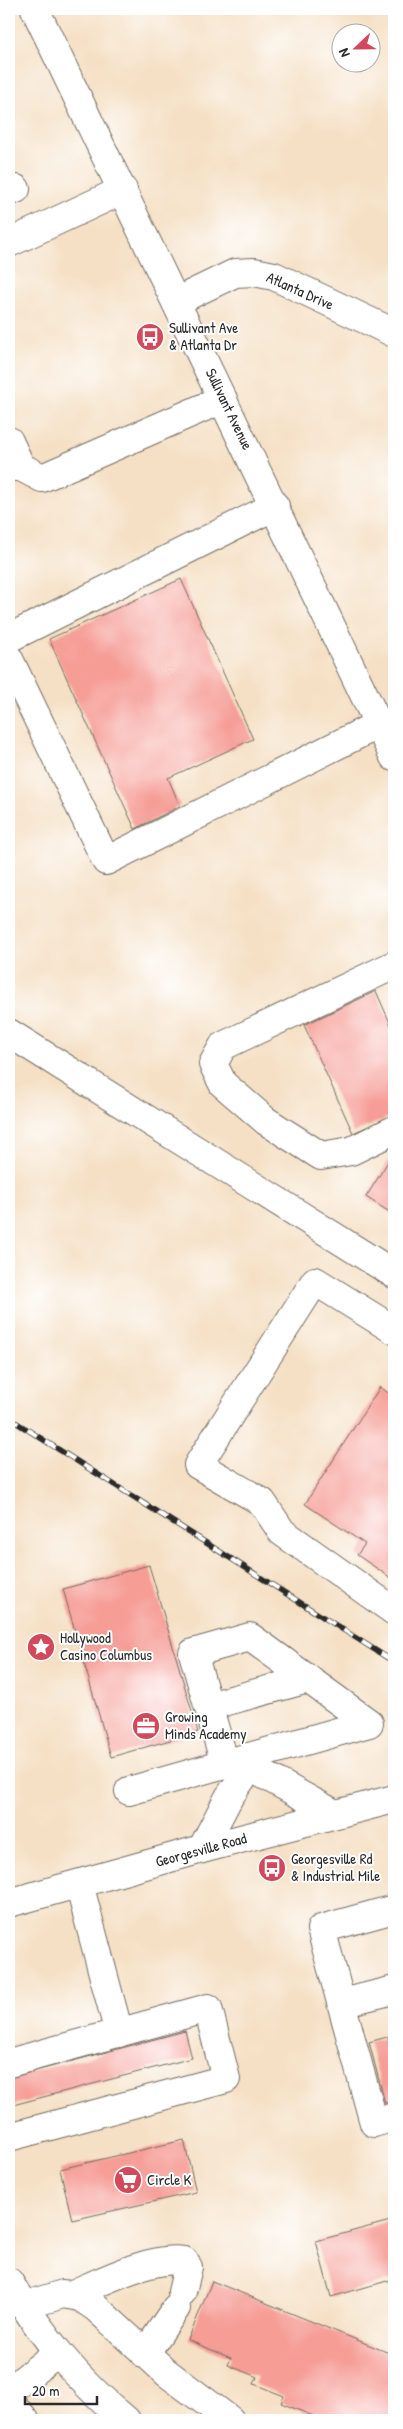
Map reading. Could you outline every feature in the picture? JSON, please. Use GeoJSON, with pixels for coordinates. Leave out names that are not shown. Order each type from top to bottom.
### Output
{"type":"FeatureCollection","features":[{"type":"Feature","properties":{"kind":"main road","name":"Sullivant Avenue"},"geometry":{"type":"LineString","coordinates":[[35,9],[389,743]]}},
{"type":"Feature","properties":{"kind":"main road"},"geometry":{"type":"LineString","coordinates":[[9,243],[123,190]]}},
{"type":"Feature","properties":{"kind":"main road","name":"Atlanta Drive"},"geometry":{"type":"LineString","coordinates":[[177,301],[235,273],[254,272],[274,276],[394,333]]}},
{"type":"Feature","properties":{"kind":"main road"},"geometry":{"type":"LineString","coordinates":[[9,441],[15,467],[42,478],[223,399]]}},
{"type":"Feature","properties":{"kind":"main road"},"geometry":{"type":"LineString","coordinates":[[9,638],[275,506]]}},
{"type":"Feature","properties":{"kind":"main road"},"geometry":{"type":"LineString","coordinates":[[9,659],[106,861],[389,743]]}},
{"type":"Feature","properties":{"kind":"main road"},"geometry":{"type":"LineString","coordinates":[[394,964],[223,1046],[213,1064],[223,1084],[230,1091],[266,1121],[321,1156],[351,1151],[394,1130]]}},
{"type":"Feature","properties":{"kind":"main road"},"geometry":{"type":"LineString","coordinates":[[9,1033],[394,1274]]}},
{"type":"Feature","properties":{"kind":"main road"},"geometry":{"type":"LineString","coordinates":[[394,1330],[315,1281],[198,1465],[262,1502],[282,1532],[394,1610]]}},
{"type":"Feature","properties":{"kind":"main road"},"geometry":{"type":"LineString","coordinates":[[128,1791],[241,1763],[369,1723],[250,1637],[193,1653],[209,1706],[241,1763],[334,1814]]}},
{"type":"Feature","properties":{"kind":"main road"},"geometry":{"type":"LineString","coordinates":[[209,1706],[308,1678]]}},
{"type":"Feature","properties":{"kind":"main road"},"geometry":{"type":"LineString","coordinates":[[202,1849],[230,1797],[241,1763]]}},
{"type":"Feature","properties":{"kind":"main road","name":"Georgesville Road"},"geometry":{"type":"LineString","coordinates":[[9,1903],[202,1849],[394,1799]]}},
{"type":"Feature","properties":{"kind":"main road"},"geometry":{"type":"LineString","coordinates":[[79,1884],[119,2033]]}},
{"type":"Feature","properties":{"kind":"main road"},"geometry":{"type":"LineString","coordinates":[[394,1909],[321,1929],[374,2122],[394,2117]]}},
{"type":"Feature","properties":{"kind":"main road"},"geometry":{"type":"LineString","coordinates":[[342,2003],[394,1990]]}},
{"type":"Feature","properties":{"kind":"main road"},"geometry":{"type":"LineString","coordinates":[[9,2064],[208,2008],[226,2079],[9,2137]]}},
{"type":"Feature","properties":{"kind":"main road"},"geometry":{"type":"LineString","coordinates":[[70,2295],[122,2273],[173,2259],[184,2261],[188,2267],[179,2300],[145,2354]]}},
{"type":"Feature","properties":{"kind":"main road"},"geometry":{"type":"LineString","coordinates":[[9,2282],[23,2306],[57,2353],[97,2396],[126,2420]]}},
{"type":"Feature","properties":{"kind":"main road"},"geometry":{"type":"LineString","coordinates":[[23,2306],[63,2294],[80,2297],[95,2307],[167,2373],[230,2420]]}},
{"type":"Feature","properties":{"kind":"main road"},"geometry":{"type":"LineString","coordinates":[[9,2391],[57,2353]]}},
{"type":"Feature","properties":{"kind":"main road"},"geometry":{"type":"LineString","coordinates":[[9,2401],[25,2420]]}},
{"type":"Feature","properties":{"kind":"building"},"geometry":{"type":"Polygon","coordinates":[[[181,579],[253,739],[168,778],[180,806],[135,829],[49,639],[181,579]]]}},
{"type":"Feature","properties":{"kind":"building"},"geometry":{"type":"Polygon","coordinates":[[[376,991],[394,1032],[394,1115],[353,1133],[304,1025],[376,991]]]}},
{"type":"Feature","properties":{"kind":"building"},"geometry":{"type":"Polygon","coordinates":[[[394,1152],[394,1215],[366,1197],[394,1152]]]}},
{"type":"Feature","properties":{"kind":"building"},"geometry":{"type":"Polygon","coordinates":[[[380,1387],[394,1397],[394,1580],[357,1555],[365,1544],[305,1504],[380,1387]]]}},
{"type":"Feature","properties":{"kind":"building"},"geometry":{"type":"Polygon","coordinates":[[[149,1565],[198,1732],[111,1757],[63,1589],[149,1565]]]}},
{"type":"Feature","properties":{"kind":"building"},"geometry":{"type":"Polygon","coordinates":[[[185,2031],[192,2058],[9,2106],[9,2078],[185,2031]]]}},
{"type":"Feature","properties":{"kind":"building"},"geometry":{"type":"Polygon","coordinates":[[[394,2035],[394,2102],[385,2103],[369,2042],[394,2035]]]}},
{"type":"Feature","properties":{"kind":"building","name":"Circle K"},"geometry":{"type":"Polygon","coordinates":[[[184,2140],[196,2192],[72,2220],[60,2169],[184,2140]]]}},
{"type":"Feature","properties":{"kind":"building"},"geometry":{"type":"Polygon","coordinates":[[[394,2220],[394,2279],[331,2297],[316,2241],[394,2220]]]}},
{"type":"Feature","properties":{"kind":"building"},"geometry":{"type":"Polygon","coordinates":[[[212,2281],[394,2355],[394,2420],[323,2420],[281,2403],[284,2396],[254,2384],[257,2377],[228,2365],[231,2358],[188,2340],[212,2281]]]}},
{"type":"Feature","properties":{"kind":"railway"},"geometry":{"type":"LineString","coordinates":[[9,1418],[394,1662]]}},
{"type":"Feature","properties":{"kind":"place","name":"Sullivant Ave & Atlanta Dr"},"geometry":{"type":"Point","coordinates":[150,337]}},
{"type":"Feature","properties":{"kind":"place","name":"Hollywood Casino Columbus"},"geometry":{"type":"Point","coordinates":[41,1647]}},
{"type":"Feature","properties":{"kind":"place","name":"Growing Minds Academy"},"geometry":{"type":"Point","coordinates":[146,1726]}},
{"type":"Feature","properties":{"kind":"place","name":"Georgesville Rd & Industrial Mile"},"geometry":{"type":"Point","coordinates":[272,1868]}},
{"type":"Feature","properties":{"kind":"place","name":"Circle K"},"geometry":{"type":"Point","coordinates":[128,2180]}}]}
